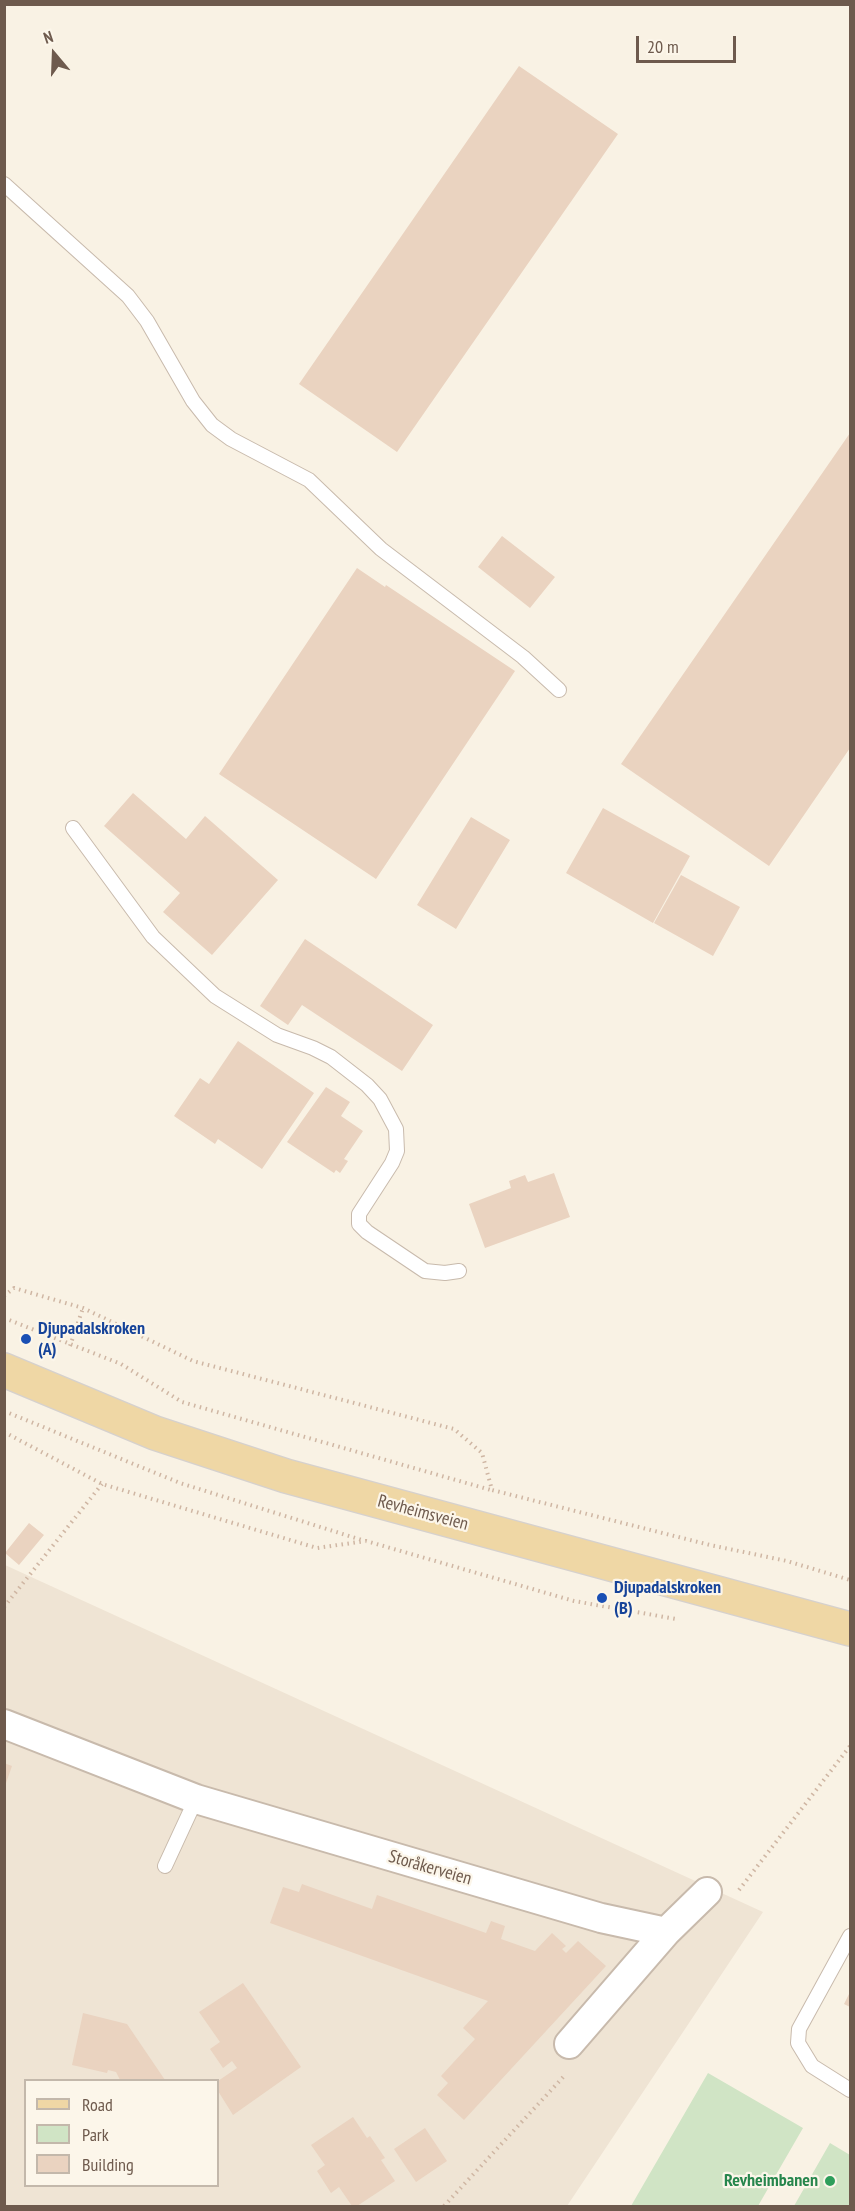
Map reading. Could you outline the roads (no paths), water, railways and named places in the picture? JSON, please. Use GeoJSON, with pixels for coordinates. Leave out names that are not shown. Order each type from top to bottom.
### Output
{"type":"FeatureCollection","features":[{"type":"Feature","properties":{"kind":"main road","name":"Revheimsveien"},"geometry":{"type":"LineString","coordinates":[[4,1370],[155,1433],[286,1476],[850,1629]]}},
{"type":"Feature","properties":{"kind":"street","name":"Storåkerveien"},"geometry":{"type":"LineString","coordinates":[[4,1724],[196,1799],[601,1918],[666,1932]]}},
{"type":"Feature","properties":{"kind":"street"},"geometry":{"type":"LineString","coordinates":[[569,2044],[666,1932],[707,1892]]}},
{"type":"Feature","properties":{"kind":"lane"},"geometry":{"type":"LineString","coordinates":[[4,184],[128,296],[147,321],[193,401],[212,424],[231,439],[309,480],[381,549],[524,657],[559,690]]}},
{"type":"Feature","properties":{"kind":"lane"},"geometry":{"type":"LineString","coordinates":[[73,828],[153,937],[215,996],[277,1035],[331,1057],[367,1085],[380,1099],[396,1129],[397,1151],[392,1163],[359,1214],[359,1224],[367,1232],[425,1271],[445,1273],[459,1271]]}},
{"type":"Feature","properties":{"kind":"lane"},"geometry":{"type":"LineString","coordinates":[[165,1866],[196,1799]]}},
{"type":"Feature","properties":{"kind":"lane"},"geometry":{"type":"LineString","coordinates":[[850,1936],[799,2029],[798,2043],[812,2066],[850,2090]]}},
{"type":"Feature","properties":{"kind":"place","name":"Djupadalskroken (A)"},"geometry":{"type":"Point","coordinates":[26,1339]}},
{"type":"Feature","properties":{"kind":"place","name":"Djupadalskroken (B)"},"geometry":{"type":"Point","coordinates":[602,1598]}},
{"type":"Feature","properties":{"kind":"place","name":"Revheimbanen"},"geometry":{"type":"Point","coordinates":[830,2181]}}]}
